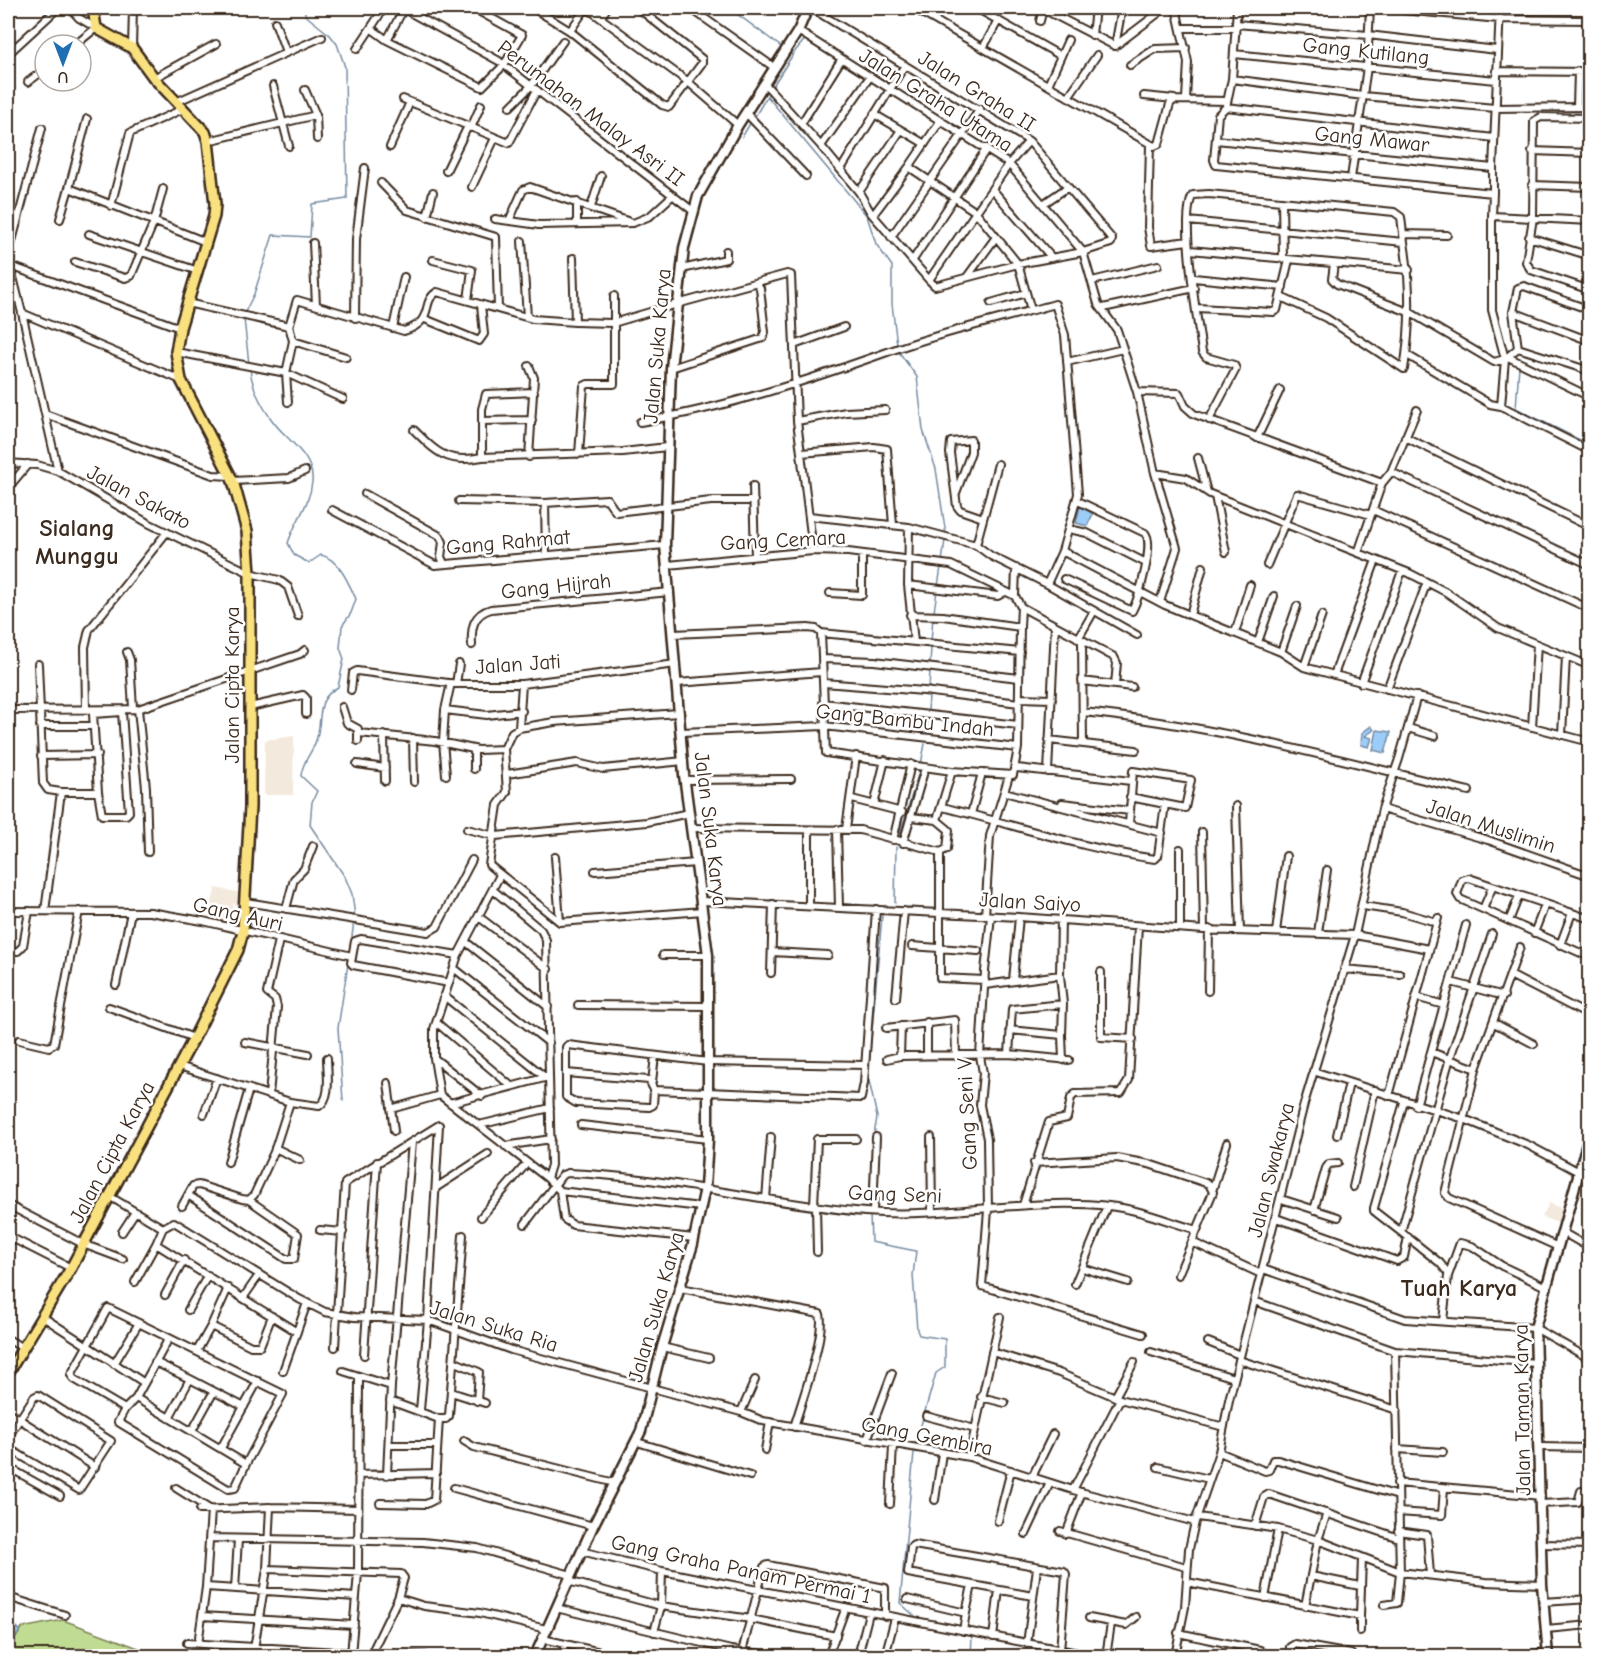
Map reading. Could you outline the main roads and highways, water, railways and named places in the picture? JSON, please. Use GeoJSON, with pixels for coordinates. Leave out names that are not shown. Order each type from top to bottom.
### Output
{"type":"FeatureCollection","features":[{"type":"Feature","properties":{"kind":"main road","name":"Jalan Cipta Karya"},"geometry":{"type":"LineString","coordinates":[[8,1373],[71,1268],[194,1038],[237,950],[243,931],[246,902],[250,707],[250,573],[247,531],[232,478],[181,380],[176,352],[180,328],[198,271],[215,204],[208,141],[205,132],[154,78],[132,48],[96,28],[93,8]]}},
{"type":"Feature","properties":{"kind":"main road","name":"Jalan Suka Karya"},"geometry":{"type":"LineString","coordinates":[[535,1656],[581,1551],[636,1442],[694,1238],[705,1188],[708,1139],[708,955],[685,780],[665,544],[664,507],[671,368],[682,269],[698,196],[738,125],[800,32],[810,8]]}},
{"type":"Feature","properties":{"kind":"main road","name":"Jalan Taman Karya"},"geometry":{"type":"LineString","coordinates":[[1548,1654],[1542,1584],[1535,1328],[1556,1246],[1590,1134]]}},
{"type":"Feature","properties":{"kind":"water"},"geometry":{"type":"Polygon","coordinates":[[[1080,506],[1093,514],[1087,526],[1076,523],[1080,506]]]}},
{"type":"Feature","properties":{"kind":"water"},"geometry":{"type":"Polygon","coordinates":[[[1371,726],[1374,730],[1365,736],[1372,738],[1369,747],[1361,745],[1362,733],[1371,726]]]}},
{"type":"Feature","properties":{"kind":"water"},"geometry":{"type":"Polygon","coordinates":[[[1377,730],[1391,732],[1385,753],[1373,750],[1377,730]]]}},
{"type":"Feature","properties":{"kind":"water"},"geometry":{"type":"Polygon","coordinates":[[[8,1619],[20,1630],[8,1651],[8,1619]]]}},
{"type":"Feature","properties":{"kind":"waterway"},"geometry":{"type":"LineString","coordinates":[[244,314],[254,294],[273,235],[310,237],[312,204],[347,199],[345,67],[337,44],[330,35],[305,15],[305,8]]}},
{"type":"Feature","properties":{"kind":"waterway"},"geometry":{"type":"LineString","coordinates":[[729,8],[784,49]]}},
{"type":"Feature","properties":{"kind":"waterway"},"geometry":{"type":"LineString","coordinates":[[787,52],[792,55],[806,38]]}},
{"type":"Feature","properties":{"kind":"waterway"},"geometry":{"type":"LineString","coordinates":[[772,87],[792,56]]}},
{"type":"Feature","properties":{"kind":"waterway"},"geometry":{"type":"LineString","coordinates":[[754,118],[770,91]]}},
{"type":"Feature","properties":{"kind":"waterway"},"geometry":{"type":"LineString","coordinates":[[767,96],[867,216],[876,244],[892,266],[892,304],[897,345]]}},
{"type":"Feature","properties":{"kind":"waterway"},"geometry":{"type":"LineString","coordinates":[[742,137],[751,122]]}},
{"type":"Feature","properties":{"kind":"waterway"},"geometry":{"type":"LineString","coordinates":[[244,319],[249,364]]}},
{"type":"Feature","properties":{"kind":"waterway"},"geometry":{"type":"LineString","coordinates":[[899,352],[917,377],[923,430],[936,469],[946,535]]}},
{"type":"Feature","properties":{"kind":"waterway"},"geometry":{"type":"LineString","coordinates":[[1519,366],[1516,408],[1590,445]]}},
{"type":"Feature","properties":{"kind":"waterway"},"geometry":{"type":"LineString","coordinates":[[250,369],[255,389],[264,408],[277,427],[304,456],[312,473],[311,490],[288,543],[294,555],[309,563],[321,555],[333,561],[343,573],[356,599],[351,613],[342,626],[340,648],[344,659],[338,687],[326,697],[323,703],[319,729],[301,776],[317,791],[312,802],[310,825],[345,877],[352,894],[355,916]]}},
{"type":"Feature","properties":{"kind":"waterway"},"geometry":{"type":"LineString","coordinates":[[942,562],[945,540]]}},
{"type":"Feature","properties":{"kind":"waterway"},"geometry":{"type":"LineString","coordinates":[[938,586],[941,567]]}},
{"type":"Feature","properties":{"kind":"waterway"},"geometry":{"type":"LineString","coordinates":[[934,612],[937,590]]}},
{"type":"Feature","properties":{"kind":"waterway"},"geometry":{"type":"LineString","coordinates":[[931,642],[933,617]]}},
{"type":"Feature","properties":{"kind":"waterway"},"geometry":{"type":"LineString","coordinates":[[930,666],[931,647]]}},
{"type":"Feature","properties":{"kind":"waterway"},"geometry":{"type":"LineString","coordinates":[[929,690],[930,671]]}},
{"type":"Feature","properties":{"kind":"waterway"},"geometry":{"type":"LineString","coordinates":[[928,711],[929,695]]}},
{"type":"Feature","properties":{"kind":"waterway"},"geometry":{"type":"LineString","coordinates":[[927,733],[928,716]]}},
{"type":"Feature","properties":{"kind":"waterway"},"geometry":{"type":"LineString","coordinates":[[921,764],[925,744]]}},
{"type":"Feature","properties":{"kind":"waterway"},"geometry":{"type":"LineString","coordinates":[[900,834],[920,768]]}},
{"type":"Feature","properties":{"kind":"waterway"},"geometry":{"type":"LineString","coordinates":[[895,903],[896,847]]}},
{"type":"Feature","properties":{"kind":"waterway"},"geometry":{"type":"LineString","coordinates":[[874,1135],[877,1117],[868,1076],[882,916]]}},
{"type":"Feature","properties":{"kind":"waterway"},"geometry":{"type":"LineString","coordinates":[[350,952],[354,921]]}},
{"type":"Feature","properties":{"kind":"waterway"},"geometry":{"type":"LineString","coordinates":[[343,1101],[338,1028],[349,957]]}},
{"type":"Feature","properties":{"kind":"waterway"},"geometry":{"type":"LineString","coordinates":[[1586,974],[1590,975]]}},
{"type":"Feature","properties":{"kind":"waterway"},"geometry":{"type":"LineString","coordinates":[[870,1206],[873,1149]]}},
{"type":"Feature","properties":{"kind":"waterway"},"geometry":{"type":"LineString","coordinates":[[870,1215],[871,1242],[916,1251],[913,1275],[917,1330],[919,1335],[945,1339],[945,1367],[936,1373],[915,1446]]}},
{"type":"Feature","properties":{"kind":"waterway"},"geometry":{"type":"LineString","coordinates":[[914,1453],[900,1603],[917,1618],[944,1624]]}},
{"type":"Feature","properties":{"kind":"waterway"},"geometry":{"type":"LineString","coordinates":[[948,1631],[959,1633]]}},
{"type":"Feature","properties":{"kind":"waterway"},"geometry":{"type":"LineString","coordinates":[[964,1634],[972,1636],[971,1656]]}},
{"type":"Feature","properties":{"kind":"district","name":"Sialang Munggu"},"geometry":{"type":"Point","coordinates":[77,542]}},
{"type":"Feature","properties":{"kind":"district","name":"Tuah Karya"},"geometry":{"type":"Point","coordinates":[1459,1288]}}]}
